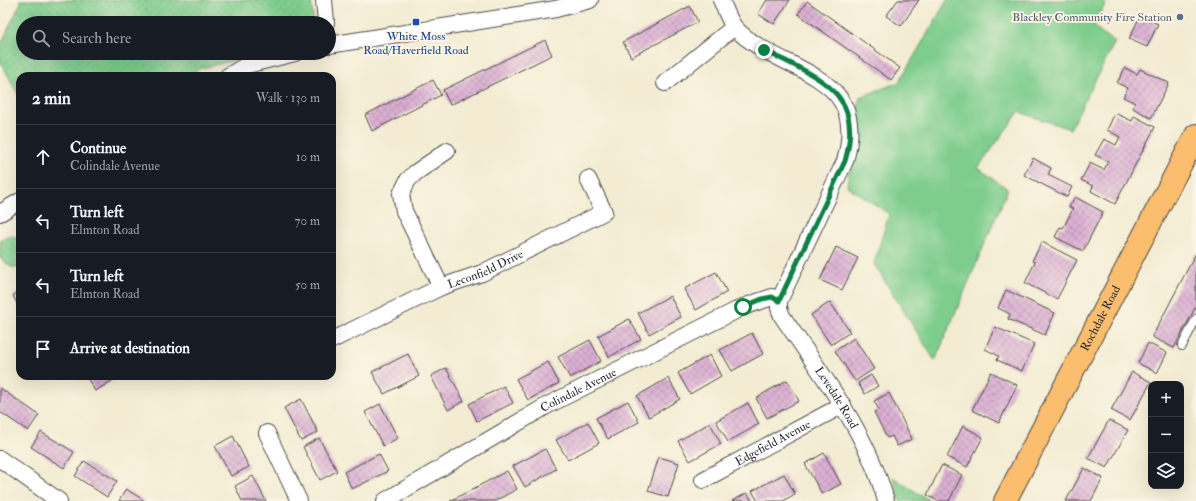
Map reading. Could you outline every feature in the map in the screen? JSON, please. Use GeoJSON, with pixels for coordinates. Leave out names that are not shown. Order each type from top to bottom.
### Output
{"type":"FeatureCollection","features":[{"type":"Feature","properties":{"kind":"main road","name":"Rochdale Road"},"geometry":{"type":"LineString","coordinates":[[1005,501],[1196,135]]}},
{"type":"Feature","properties":{"kind":"street"},"geometry":{"type":"LineString","coordinates":[[324,0],[325,16]]}},
{"type":"Feature","properties":{"kind":"street"},"geometry":{"type":"LineString","coordinates":[[336,44],[556,9],[590,0]]}},
{"type":"Feature","properties":{"kind":"street"},"geometry":{"type":"LineString","coordinates":[[721,0],[734,27],[764,50],[827,83],[841,98],[848,114],[851,126],[851,136],[845,161],[779,301]]}},
{"type":"Feature","properties":{"kind":"street"},"geometry":{"type":"LineString","coordinates":[[665,83],[734,27]]}},
{"type":"Feature","properties":{"kind":"street"},"geometry":{"type":"LineString","coordinates":[[235,72],[247,65],[267,60]]}},
{"type":"Feature","properties":{"kind":"street"},"geometry":{"type":"LineString","coordinates":[[441,286],[404,211],[401,194],[408,180],[415,173],[447,151]]}},
{"type":"Feature","properties":{"kind":"street","name":"Leconfield Drive"},"geometry":{"type":"LineString","coordinates":[[336,338],[441,286],[482,273],[604,212],[588,179]]}},
{"type":"Feature","properties":{"kind":"street"},"geometry":{"type":"LineString","coordinates":[[0,213],[16,206]]}},
{"type":"Feature","properties":{"kind":"street","name":"Colindale Avenue"},"geometry":{"type":"LineString","coordinates":[[385,501],[548,405],[743,307],[762,299],[772,297],[779,301]]}},
{"type":"Feature","properties":{"kind":"street","name":"Levedale Road"},"geometry":{"type":"LineString","coordinates":[[779,301],[779,308],[782,316],[843,406],[871,458],[886,501]]}},
{"type":"Feature","properties":{"kind":"street","name":"Edgefield Avenue"},"geometry":{"type":"LineString","coordinates":[[703,480],[843,406]]}},
{"type":"Feature","properties":{"kind":"street"},"geometry":{"type":"LineString","coordinates":[[266,433],[299,501]]}},
{"type":"Feature","properties":{"kind":"street"},"geometry":{"type":"LineString","coordinates":[[0,459],[59,501]]}},
{"type":"Feature","properties":{"kind":"lane"},"geometry":{"type":"LineString","coordinates":[[1182,346],[1196,319]]}},
{"type":"Feature","properties":{"kind":"green space"},"geometry":{"type":"Polygon","coordinates":[[[19,0],[311,0],[313,16],[16,16],[16,60],[235,60],[199,69],[195,72],[16,72],[16,91],[0,61],[0,46],[21,2],[19,0]]]}},
{"type":"Feature","properties":{"kind":"green space"},"geometry":{"type":"Polygon","coordinates":[[[947,0],[1107,0],[1094,27],[1115,42],[1070,129],[1019,112],[978,168],[1008,189],[935,361],[874,264],[889,214],[847,186],[860,97],[899,82],[947,0]]]}},
{"type":"Feature","properties":{"kind":"green space"},"geometry":{"type":"Polygon","coordinates":[[[7,236],[16,237],[16,268],[11,267],[0,258],[0,240],[7,236]]]}},
{"type":"Feature","properties":{"kind":"green space"},"geometry":{"type":"Polygon","coordinates":[[[893,477],[930,501],[900,501],[893,477]]]}},
{"type":"Feature","properties":{"kind":"building"},"geometry":{"type":"Polygon","coordinates":[[[767,0],[790,0],[774,24],[758,14],[767,0]]]}},
{"type":"Feature","properties":{"kind":"building"},"geometry":{"type":"Polygon","coordinates":[[[898,0],[919,0],[901,26],[886,16],[898,0]]]}},
{"type":"Feature","properties":{"kind":"building"},"geometry":{"type":"Polygon","coordinates":[[[807,1],[900,68],[891,80],[798,14],[807,1]]]}},
{"type":"Feature","properties":{"kind":"building"},"geometry":{"type":"Polygon","coordinates":[[[690,6],[698,22],[631,57],[623,42],[690,6]]]}},
{"type":"Feature","properties":{"kind":"building"},"geometry":{"type":"Polygon","coordinates":[[[1140,16],[1158,24],[1147,47],[1129,39],[1140,16]]]}},
{"type":"Feature","properties":{"kind":"building"},"geometry":{"type":"Polygon","coordinates":[[[545,40],[552,55],[450,105],[443,90],[545,40]]]}},
{"type":"Feature","properties":{"kind":"building"},"geometry":{"type":"Polygon","coordinates":[[[1125,68],[1137,74],[1140,69],[1169,83],[1151,118],[1133,108],[1135,103],[1123,97],[1128,88],[1117,83],[1125,68]]]}},
{"type":"Feature","properties":{"kind":"building"},"geometry":{"type":"Polygon","coordinates":[[[433,80],[441,95],[372,131],[365,115],[433,80]]]}},
{"type":"Feature","properties":{"kind":"building"},"geometry":{"type":"Polygon","coordinates":[[[1115,113],[1132,121],[1134,116],[1155,127],[1115,204],[1091,191],[1093,186],[1081,180],[1090,163],[1104,170],[1108,161],[1095,155],[1104,139],[1116,145],[1120,137],[1107,130],[1115,113]]]}},
{"type":"Feature","properties":{"kind":"building"},"geometry":{"type":"Polygon","coordinates":[[[1033,158],[1051,168],[1048,175],[1072,187],[1067,197],[1024,175],[1033,158]]]}},
{"type":"Feature","properties":{"kind":"building"},"geometry":{"type":"Polygon","coordinates":[[[1075,197],[1103,212],[1083,251],[1055,237],[1060,227],[1063,228],[1073,209],[1069,207],[1075,197]]]}},
{"type":"Feature","properties":{"kind":"building"},"geometry":{"type":"Polygon","coordinates":[[[1042,242],[1077,260],[1057,299],[1025,283],[1035,262],[1032,261],[1042,242]]]}},
{"type":"Feature","properties":{"kind":"building"},"geometry":{"type":"Polygon","coordinates":[[[836,247],[858,258],[842,290],[820,280],[836,247]]]}},
{"type":"Feature","properties":{"kind":"building"},"geometry":{"type":"Polygon","coordinates":[[[1196,253],[1196,306],[1174,348],[1152,337],[1196,253]]]}},
{"type":"Feature","properties":{"kind":"building"},"geometry":{"type":"Polygon","coordinates":[[[716,272],[727,292],[696,310],[684,289],[716,272]]]}},
{"type":"Feature","properties":{"kind":"building"},"geometry":{"type":"Polygon","coordinates":[[[1006,290],[1055,313],[1045,335],[1008,319],[1010,314],[998,308],[1006,290]]]}},
{"type":"Feature","properties":{"kind":"building"},"geometry":{"type":"Polygon","coordinates":[[[16,293],[16,302],[13,296],[16,293]]]}},
{"type":"Feature","properties":{"kind":"building"},"geometry":{"type":"Polygon","coordinates":[[[670,296],[681,317],[649,334],[638,313],[670,296]]]}},
{"type":"Feature","properties":{"kind":"building"},"geometry":{"type":"Polygon","coordinates":[[[830,302],[850,332],[831,345],[811,315],[830,302]]]}},
{"type":"Feature","properties":{"kind":"building"},"geometry":{"type":"Polygon","coordinates":[[[629,319],[641,339],[609,357],[598,336],[629,319]]]}},
{"type":"Feature","properties":{"kind":"building"},"geometry":{"type":"Polygon","coordinates":[[[995,327],[1034,344],[1022,371],[997,360],[999,356],[985,349],[995,327]]]}},
{"type":"Feature","properties":{"kind":"building"},"geometry":{"type":"Polygon","coordinates":[[[752,333],[763,354],[732,371],[720,350],[752,333]]]}},
{"type":"Feature","properties":{"kind":"building"},"geometry":{"type":"Polygon","coordinates":[[[854,338],[874,369],[855,381],[835,351],[854,338]]]}},
{"type":"Feature","properties":{"kind":"building"},"geometry":{"type":"Polygon","coordinates":[[[590,340],[601,361],[570,378],[558,357],[590,340]]]}},
{"type":"Feature","properties":{"kind":"building"},"geometry":{"type":"Polygon","coordinates":[[[1148,343],[1167,353],[1157,373],[1138,363],[1148,343]]]}},
{"type":"Feature","properties":{"kind":"building"},"geometry":{"type":"Polygon","coordinates":[[[408,354],[419,376],[384,394],[372,372],[408,354]]]}},
{"type":"Feature","properties":{"kind":"building"},"geometry":{"type":"Polygon","coordinates":[[[710,355],[721,376],[690,394],[678,373],[710,355]]]}},
{"type":"Feature","properties":{"kind":"building"},"geometry":{"type":"Polygon","coordinates":[[[548,362],[559,383],[528,400],[516,379],[548,362]]]}},
{"type":"Feature","properties":{"kind":"building"},"geometry":{"type":"Polygon","coordinates":[[[446,368],[464,401],[448,410],[431,376],[446,368]]]}},
{"type":"Feature","properties":{"kind":"building"},"geometry":{"type":"Polygon","coordinates":[[[991,372],[1017,385],[999,423],[972,410],[991,372]]]}},
{"type":"Feature","properties":{"kind":"building"},"geometry":{"type":"Polygon","coordinates":[[[1132,372],[1149,381],[1148,387],[1130,420],[1111,410],[1132,372]]]}},
{"type":"Feature","properties":{"kind":"building"},"geometry":{"type":"Polygon","coordinates":[[[871,375],[878,386],[865,394],[858,383],[871,375]]]}},
{"type":"Feature","properties":{"kind":"building"},"geometry":{"type":"Polygon","coordinates":[[[668,378],[680,399],[649,417],[637,396],[668,378]]]}},
{"type":"Feature","properties":{"kind":"building"},"geometry":{"type":"Polygon","coordinates":[[[88,380],[113,380],[95,391],[88,380]]]}},
{"type":"Feature","properties":{"kind":"building"},"geometry":{"type":"Polygon","coordinates":[[[787,380],[799,401],[767,418],[756,398],[787,380]]]}},
{"type":"Feature","properties":{"kind":"building"},"geometry":{"type":"Polygon","coordinates":[[[504,386],[513,403],[477,421],[469,404],[504,386]]]}},
{"type":"Feature","properties":{"kind":"building"},"geometry":{"type":"Polygon","coordinates":[[[0,388],[39,415],[28,431],[0,412],[0,388]]]}},
{"type":"Feature","properties":{"kind":"building"},"geometry":{"type":"Polygon","coordinates":[[[889,393],[912,439],[897,446],[892,436],[887,438],[874,412],[879,410],[874,401],[889,393]]]}},
{"type":"Feature","properties":{"kind":"building"},"geometry":{"type":"Polygon","coordinates":[[[301,399],[318,432],[301,441],[284,408],[301,399]]]}},
{"type":"Feature","properties":{"kind":"building"},"geometry":{"type":"Polygon","coordinates":[[[628,401],[639,422],[608,439],[596,418],[628,401]]]}},
{"type":"Feature","properties":{"kind":"building"},"geometry":{"type":"Polygon","coordinates":[[[748,403],[759,424],[728,442],[716,421],[748,403]]]}},
{"type":"Feature","properties":{"kind":"building"},"geometry":{"type":"Polygon","coordinates":[[[380,404],[398,438],[383,446],[365,412],[380,404]]]}},
{"type":"Feature","properties":{"kind":"building"},"geometry":{"type":"Polygon","coordinates":[[[1109,420],[1128,430],[1107,468],[1088,458],[1109,420]]]}},
{"type":"Feature","properties":{"kind":"building"},"geometry":{"type":"Polygon","coordinates":[[[588,422],[599,443],[568,460],[556,440],[588,422]]]}},
{"type":"Feature","properties":{"kind":"building"},"geometry":{"type":"Polygon","coordinates":[[[710,423],[721,444],[690,461],[678,441],[710,423]]]}},
{"type":"Feature","properties":{"kind":"building"},"geometry":{"type":"Polygon","coordinates":[[[963,426],[983,437],[967,467],[947,457],[963,426]]]}},
{"type":"Feature","properties":{"kind":"building"},"geometry":{"type":"Polygon","coordinates":[[[41,432],[74,452],[64,468],[31,447],[41,432]]]}},
{"type":"Feature","properties":{"kind":"building"},"geometry":{"type":"Polygon","coordinates":[[[233,436],[249,467],[231,476],[215,446],[233,436]]]}},
{"type":"Feature","properties":{"kind":"building"},"geometry":{"type":"Polygon","coordinates":[[[319,438],[337,471],[320,480],[303,447],[319,438]]]}},
{"type":"Feature","properties":{"kind":"building"},"geometry":{"type":"Polygon","coordinates":[[[545,449],[556,469],[525,487],[513,466],[545,449]]]}},
{"type":"Feature","properties":{"kind":"building"},"geometry":{"type":"Polygon","coordinates":[[[824,453],[841,484],[822,494],[805,464],[824,453]]]}},
{"type":"Feature","properties":{"kind":"building"},"geometry":{"type":"Polygon","coordinates":[[[379,454],[388,471],[352,489],[344,472],[379,454]]]}},
{"type":"Feature","properties":{"kind":"building"},"geometry":{"type":"Polygon","coordinates":[[[659,457],[679,463],[668,497],[648,491],[659,457]]]}},
{"type":"Feature","properties":{"kind":"building"},"geometry":{"type":"Polygon","coordinates":[[[84,461],[117,481],[107,497],[75,476],[84,461]]]}},
{"type":"Feature","properties":{"kind":"building"},"geometry":{"type":"Polygon","coordinates":[[[942,465],[962,475],[949,501],[938,501],[927,495],[942,465]]]}},
{"type":"Feature","properties":{"kind":"building"},"geometry":{"type":"Polygon","coordinates":[[[1084,468],[1103,478],[1091,501],[1066,501],[1084,468]]]}},
{"type":"Feature","properties":{"kind":"building"},"geometry":{"type":"Polygon","coordinates":[[[507,471],[517,489],[495,501],[450,501],[507,471]]]}},
{"type":"Feature","properties":{"kind":"building"},"geometry":{"type":"Polygon","coordinates":[[[784,474],[795,494],[783,501],[758,501],[752,491],[784,474]]]}},
{"type":"Feature","properties":{"kind":"building"},"geometry":{"type":"Polygon","coordinates":[[[253,476],[266,501],[242,501],[235,486],[253,476]]]}},
{"type":"Feature","properties":{"kind":"building"},"geometry":{"type":"Polygon","coordinates":[[[126,489],[145,501],[119,501],[126,489]]]}},
{"type":"Feature","properties":{"kind":"building"},"geometry":{"type":"Polygon","coordinates":[[[747,493],[752,501],[732,501],[747,493]]]}},
{"type":"Feature","properties":{"kind":"place","name":"Blackley Community Fire Station"},"geometry":{"type":"Point","coordinates":[1180,17]}},
{"type":"Feature","properties":{"kind":"place","name":"White Moss Road/Haverfield Road"},"geometry":{"type":"Point","coordinates":[416,22]}},
{"type":"Feature","properties":{"kind":"route"},"geometry":{"type":"LineString","coordinates":[[743,307],[762,299],[772,297],[779,301],[845,161],[851,136],[851,126],[848,114],[841,98],[827,83],[764,50]]}}]}
